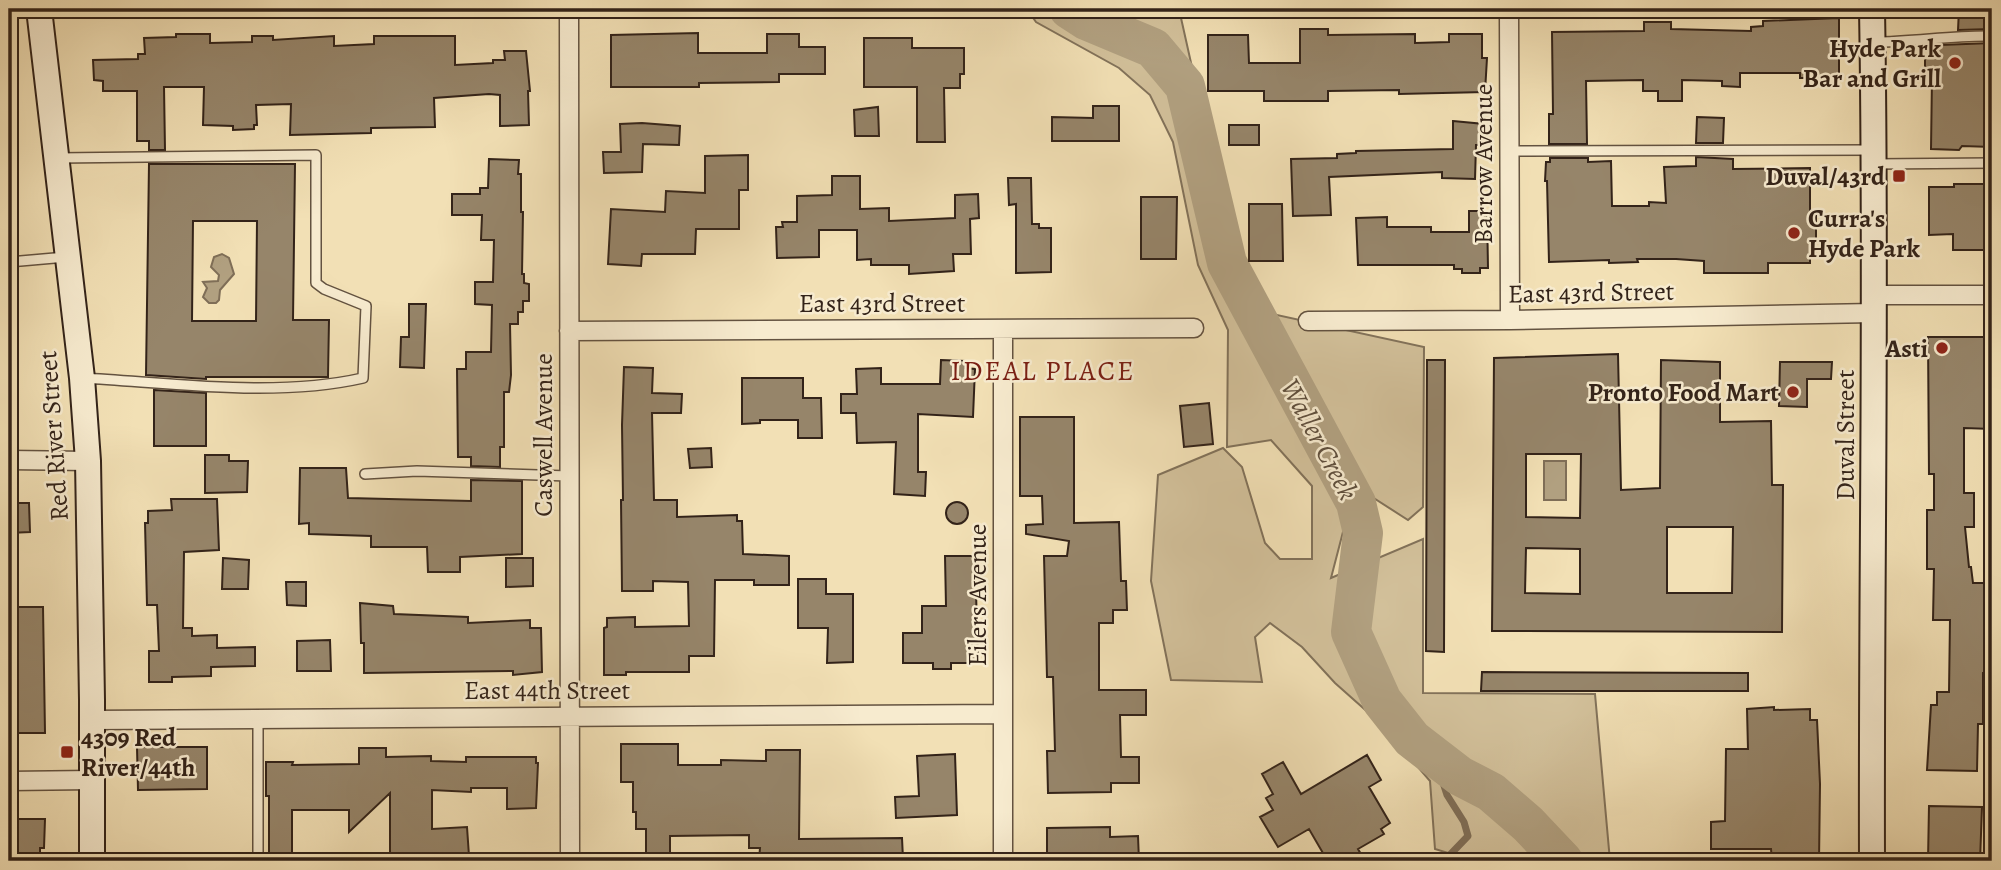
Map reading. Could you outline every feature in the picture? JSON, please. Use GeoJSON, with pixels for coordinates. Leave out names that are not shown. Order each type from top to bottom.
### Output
{"type":"FeatureCollection","features":[{"type":"Feature","properties":{"kind":"main road","name":"Red River Street"},"geometry":{"type":"LineString","coordinates":[[39,9],[82,378],[88,461],[92,861]]}},
{"type":"Feature","properties":{"kind":"main road","name":"Duval Street"},"geometry":{"type":"LineString","coordinates":[[1872,9],[1875,157],[1872,861]]}},
{"type":"Feature","properties":{"kind":"street","name":"Caswell Avenue"},"geometry":{"type":"LineString","coordinates":[[569,9],[570,861]]}},
{"type":"Feature","properties":{"kind":"street","name":"Barrow Avenue"},"geometry":{"type":"LineString","coordinates":[[1509,9],[1510,320]]}},
{"type":"Feature","properties":{"kind":"street","name":"East 43rd Street"},"geometry":{"type":"LineString","coordinates":[[1308,321],[1510,320],[1874,304],[1992,295]]}},
{"type":"Feature","properties":{"kind":"street","name":"East 43rd Street"},"geometry":{"type":"LineString","coordinates":[[569,331],[1194,328]]}},
{"type":"Feature","properties":{"kind":"street","name":"Eilers Avenue"},"geometry":{"type":"LineString","coordinates":[[1003,329],[1003,861]]}},
{"type":"Feature","properties":{"kind":"street"},"geometry":{"type":"LineString","coordinates":[[9,460],[88,461]]}},
{"type":"Feature","properties":{"kind":"street","name":"East 44th Street"},"geometry":{"type":"LineString","coordinates":[[92,720],[1003,714]]}},
{"type":"Feature","properties":{"kind":"street"},"geometry":{"type":"LineString","coordinates":[[9,781],[92,780]]}},
{"type":"Feature","properties":{"kind":"lane"},"geometry":{"type":"LineString","coordinates":[[1873,41],[1907,42],[1959,35],[1992,36]]}},
{"type":"Feature","properties":{"kind":"lane"},"geometry":{"type":"LineString","coordinates":[[1510,151],[1875,157],[1992,163]]}},
{"type":"Feature","properties":{"kind":"lane"},"geometry":{"type":"LineString","coordinates":[[56,158],[316,155],[316,283],[324,289],[366,306],[363,378],[339,383],[256,387],[82,378]]}},
{"type":"Feature","properties":{"kind":"lane"},"geometry":{"type":"LineString","coordinates":[[9,262],[67,257]]}},
{"type":"Feature","properties":{"kind":"lane"},"geometry":{"type":"LineString","coordinates":[[365,474],[417,471],[569,476]]}},
{"type":"Feature","properties":{"kind":"lane"},"geometry":{"type":"LineString","coordinates":[[258,717],[258,861]]}},
{"type":"Feature","properties":{"kind":"shaded area"},"geometry":{"type":"Polygon","coordinates":[[[1027,9],[1179,9],[1231,242],[1268,313],[1424,347],[1423,507],[1408,520],[1372,497],[1344,496],[1344,528],[1331,578],[1423,539],[1423,693],[1595,694],[1610,861],[1474,861],[1435,849],[1430,781],[1380,723],[1335,683],[1302,647],[1270,623],[1255,637],[1262,682],[1171,680],[1151,581],[1158,475],[1223,448],[1242,467],[1265,543],[1280,559],[1312,559],[1312,486],[1271,440],[1227,447],[1228,330],[1198,265],[1173,142],[1150,95],[1119,68],[1036,22],[1027,9]]]}},
{"type":"Feature","properties":{"kind":"shaded area"},"geometry":{"type":"Polygon","coordinates":[[[222,254],[229,258],[234,274],[220,290],[219,300],[209,303],[203,297],[207,288],[203,282],[218,281],[219,275],[211,267],[214,257],[222,254]]]}},
{"type":"Feature","properties":{"kind":"shaded area"},"geometry":{"type":"Polygon","coordinates":[[[1544,461],[1566,461],[1566,500],[1544,500],[1544,461]]]}},
{"type":"Feature","properties":{"kind":"building"},"geometry":{"type":"Polygon","coordinates":[[[1959,9],[1992,9],[1992,29],[1958,30],[1959,9]]]}},
{"type":"Feature","properties":{"kind":"building"},"geometry":{"type":"Polygon","coordinates":[[[1839,18],[1839,78],[1800,78],[1800,73],[1740,73],[1740,87],[1722,86],[1722,81],[1682,80],[1682,101],[1658,101],[1658,91],[1643,91],[1643,80],[1586,81],[1587,144],[1549,144],[1549,114],[1553,114],[1552,32],[1644,31],[1644,22],[1671,22],[1671,29],[1751,31],[1751,27],[1763,26],[1763,21],[1839,18]]]}},
{"type":"Feature","properties":{"kind":"building"},"geometry":{"type":"Polygon","coordinates":[[[1300,29],[1328,29],[1328,35],[1415,34],[1415,43],[1449,42],[1449,34],[1482,34],[1482,58],[1487,58],[1485,92],[1399,94],[1399,90],[1328,91],[1328,101],[1264,101],[1264,91],[1208,91],[1208,35],[1248,35],[1249,63],[1300,63],[1300,29]]]}},
{"type":"Feature","properties":{"kind":"building"},"geometry":{"type":"Polygon","coordinates":[[[698,33],[698,53],[767,53],[767,34],[799,34],[799,47],[825,47],[825,74],[779,74],[779,82],[699,83],[699,87],[611,87],[611,35],[698,33]]]}},
{"type":"Feature","properties":{"kind":"building"},"geometry":{"type":"Polygon","coordinates":[[[176,34],[210,34],[210,43],[252,42],[252,36],[273,36],[273,40],[334,36],[334,46],[374,44],[374,36],[455,36],[455,65],[493,63],[493,60],[505,60],[504,51],[526,51],[530,91],[529,125],[500,126],[500,95],[489,94],[434,98],[435,127],[371,128],[371,133],[290,135],[291,104],[256,105],[257,125],[254,125],[254,129],[233,130],[233,126],[203,125],[204,87],[164,87],[165,150],[149,150],[149,141],[137,141],[137,91],[103,91],[103,81],[94,80],[93,60],[138,59],[138,54],[145,54],[144,38],[176,37],[176,34]]]}},
{"type":"Feature","properties":{"kind":"building"},"geometry":{"type":"Polygon","coordinates":[[[864,38],[912,38],[912,48],[964,48],[964,74],[960,74],[960,88],[944,88],[945,142],[917,142],[917,87],[864,87],[864,38]]]}},
{"type":"Feature","properties":{"kind":"building"},"geometry":{"type":"Polygon","coordinates":[[[1992,43],[1992,147],[1931,149],[1932,77],[1925,77],[1925,58],[1932,58],[1932,48],[1940,48],[1940,45],[1992,43]]]}},
{"type":"Feature","properties":{"kind":"building"},"geometry":{"type":"Polygon","coordinates":[[[1093,106],[1119,106],[1119,141],[1052,141],[1052,117],[1093,118],[1093,106]]]}},
{"type":"Feature","properties":{"kind":"building"},"geometry":{"type":"Polygon","coordinates":[[[878,107],[879,136],[855,136],[854,110],[878,107]]]}},
{"type":"Feature","properties":{"kind":"building"},"geometry":{"type":"Polygon","coordinates":[[[1697,117],[1724,118],[1723,143],[1696,143],[1697,117]]]}},
{"type":"Feature","properties":{"kind":"building"},"geometry":{"type":"Polygon","coordinates":[[[1453,121],[1484,124],[1484,145],[1476,145],[1475,179],[1442,178],[1442,172],[1329,177],[1331,215],[1293,216],[1291,159],[1337,158],[1337,154],[1356,151],[1453,149],[1453,121]]]}},
{"type":"Feature","properties":{"kind":"building"},"geometry":{"type":"Polygon","coordinates":[[[620,124],[680,126],[679,145],[643,144],[642,172],[604,173],[603,152],[621,152],[620,124]]]}},
{"type":"Feature","properties":{"kind":"building"},"geometry":{"type":"Polygon","coordinates":[[[1229,125],[1259,125],[1259,145],[1229,145],[1229,125]]]}},
{"type":"Feature","properties":{"kind":"building"},"geometry":{"type":"Polygon","coordinates":[[[748,155],[748,190],[739,190],[739,229],[696,229],[695,254],[642,254],[641,266],[608,264],[611,209],[665,212],[666,191],[705,193],[705,156],[748,155]]]}},
{"type":"Feature","properties":{"kind":"building"},"geometry":{"type":"Polygon","coordinates":[[[1696,157],[1733,159],[1733,169],[1810,168],[1810,211],[1816,210],[1816,255],[1810,255],[1810,263],[1768,263],[1768,273],[1704,273],[1704,261],[1676,259],[1637,259],[1638,262],[1609,263],[1609,260],[1549,262],[1545,181],[1546,162],[1550,162],[1550,158],[1588,158],[1588,162],[1611,161],[1612,206],[1649,206],[1649,202],[1666,203],[1664,167],[1696,166],[1696,157]]]}},
{"type":"Feature","properties":{"kind":"building"},"geometry":{"type":"Polygon","coordinates":[[[489,159],[519,160],[523,212],[522,274],[524,283],[529,284],[529,301],[523,301],[523,312],[518,312],[518,324],[510,324],[511,375],[509,392],[504,392],[504,447],[500,447],[500,467],[471,466],[471,457],[458,457],[457,369],[466,369],[466,352],[491,352],[492,305],[475,304],[475,282],[493,282],[494,240],[481,240],[482,215],[452,215],[452,194],[480,194],[480,188],[488,188],[489,159]]]}},
{"type":"Feature","properties":{"kind":"building"},"geometry":{"type":"Polygon","coordinates":[[[149,164],[295,164],[293,320],[329,320],[328,377],[206,379],[146,375],[149,164]],[[193,221],[192,321],[256,321],[257,221],[193,221]]]}},
{"type":"Feature","properties":{"kind":"building"},"geometry":{"type":"Polygon","coordinates":[[[832,176],[860,176],[860,209],[889,208],[889,221],[955,218],[955,195],[978,194],[979,218],[970,219],[971,254],[953,254],[954,271],[909,274],[909,265],[871,265],[871,259],[857,260],[857,230],[819,230],[819,257],[777,258],[776,227],[783,227],[782,222],[797,222],[797,196],[832,195],[832,176]]]}},
{"type":"Feature","properties":{"kind":"building"},"geometry":{"type":"Polygon","coordinates":[[[1008,178],[1031,178],[1032,224],[1039,224],[1039,228],[1051,228],[1051,272],[1016,273],[1016,204],[1009,205],[1008,178]]]}},
{"type":"Feature","properties":{"kind":"building"},"geometry":{"type":"Polygon","coordinates":[[[1954,184],[1992,184],[1992,250],[1953,250],[1953,234],[1929,235],[1929,187],[1954,187],[1954,184]]]}},
{"type":"Feature","properties":{"kind":"building"},"geometry":{"type":"Polygon","coordinates":[[[1141,197],[1177,197],[1176,259],[1141,259],[1141,197]]]}},
{"type":"Feature","properties":{"kind":"building"},"geometry":{"type":"Polygon","coordinates":[[[1249,204],[1282,204],[1283,261],[1249,261],[1249,204]]]}},
{"type":"Feature","properties":{"kind":"building"},"geometry":{"type":"Polygon","coordinates":[[[1469,211],[1487,211],[1488,268],[1480,268],[1480,273],[1462,273],[1462,269],[1454,269],[1454,265],[1358,265],[1356,218],[1387,217],[1387,227],[1431,227],[1431,232],[1469,232],[1469,211]]]}},
{"type":"Feature","properties":{"kind":"building"},"geometry":{"type":"Polygon","coordinates":[[[409,304],[426,304],[424,368],[400,367],[401,337],[409,337],[409,304]]]}},
{"type":"Feature","properties":{"kind":"building"},"geometry":{"type":"Polygon","coordinates":[[[1928,337],[1992,337],[1992,429],[1964,428],[1964,493],[1974,493],[1974,527],[1965,527],[1969,567],[1973,583],[1992,583],[1992,674],[1983,673],[1983,724],[1978,724],[1977,771],[1927,770],[1931,705],[1937,705],[1937,692],[1949,692],[1950,620],[1933,620],[1934,569],[1927,569],[1927,510],[1934,510],[1934,474],[1929,474],[1928,337]]]}},
{"type":"Feature","properties":{"kind":"building"},"geometry":{"type":"Polygon","coordinates":[[[1618,354],[1621,490],[1660,488],[1661,360],[1720,362],[1720,422],[1771,421],[1772,485],[1783,485],[1782,632],[1492,631],[1494,358],[1618,354]],[[1526,454],[1526,517],[1580,518],[1581,454],[1526,454]],[[1667,527],[1667,593],[1732,593],[1733,527],[1667,527]],[[1526,548],[1525,593],[1580,594],[1580,549],[1526,548]]]}},
{"type":"Feature","properties":{"kind":"building"},"geometry":{"type":"Polygon","coordinates":[[[941,360],[965,361],[965,368],[975,369],[973,417],[918,414],[918,472],[926,472],[925,496],[894,494],[896,442],[857,443],[856,413],[841,413],[841,394],[857,394],[856,369],[881,368],[881,384],[940,384],[941,360]]]}},
{"type":"Feature","properties":{"kind":"building"},"geometry":{"type":"Polygon","coordinates":[[[1427,360],[1445,360],[1444,652],[1426,651],[1427,360]]]}},
{"type":"Feature","properties":{"kind":"building","name":"Pronto Food Mart"},"geometry":{"type":"Polygon","coordinates":[[[1780,362],[1832,362],[1831,379],[1807,379],[1807,407],[1779,406],[1780,362]]]}},
{"type":"Feature","properties":{"kind":"building"},"geometry":{"type":"Polygon","coordinates":[[[624,367],[653,368],[652,393],[682,394],[681,413],[652,413],[654,500],[677,500],[677,517],[737,515],[737,521],[742,521],[743,554],[789,556],[789,585],[754,585],[754,580],[715,580],[714,656],[689,656],[689,672],[626,672],[626,675],[604,675],[604,628],[607,627],[607,618],[635,617],[635,627],[689,626],[688,582],[653,581],[653,591],[622,591],[624,367]]]}},
{"type":"Feature","properties":{"kind":"building"},"geometry":{"type":"Polygon","coordinates":[[[742,378],[803,378],[803,398],[821,398],[822,438],[798,438],[798,420],[760,420],[760,423],[742,424],[742,378]]]}},
{"type":"Feature","properties":{"kind":"building"},"geometry":{"type":"Polygon","coordinates":[[[154,390],[206,393],[206,446],[154,446],[154,390]]]}},
{"type":"Feature","properties":{"kind":"building"},"geometry":{"type":"Polygon","coordinates":[[[1209,403],[1213,444],[1184,447],[1180,406],[1209,403]]]}},
{"type":"Feature","properties":{"kind":"building"},"geometry":{"type":"Polygon","coordinates":[[[1020,417],[1074,417],[1074,523],[1119,522],[1121,581],[1126,581],[1127,610],[1113,610],[1113,623],[1099,623],[1099,690],[1146,690],[1146,715],[1120,715],[1121,757],[1139,757],[1139,783],[1111,783],[1111,792],[1048,793],[1047,751],[1055,751],[1053,677],[1047,677],[1044,556],[1067,556],[1069,541],[1026,534],[1026,525],[1043,524],[1042,496],[1020,496],[1020,417]]]}},
{"type":"Feature","properties":{"kind":"building"},"geometry":{"type":"Polygon","coordinates":[[[711,448],[712,467],[690,468],[688,449],[711,448]]]}},
{"type":"Feature","properties":{"kind":"building"},"geometry":{"type":"Polygon","coordinates":[[[205,455],[229,455],[229,461],[248,461],[247,492],[205,493],[205,455]]]}},
{"type":"Feature","properties":{"kind":"building"},"geometry":{"type":"Polygon","coordinates":[[[300,468],[346,468],[348,498],[471,501],[471,480],[522,481],[522,554],[460,557],[460,572],[428,572],[427,547],[371,547],[371,536],[309,534],[309,523],[299,524],[300,468]]]}},
{"type":"Feature","properties":{"kind":"building"},"geometry":{"type":"Polygon","coordinates":[[[171,499],[217,499],[219,550],[184,552],[183,628],[192,628],[192,636],[217,635],[217,648],[255,647],[255,666],[211,667],[211,676],[172,677],[172,682],[149,682],[149,651],[159,651],[157,605],[147,605],[145,523],[148,523],[148,511],[172,510],[171,499]]]}},
{"type":"Feature","properties":{"kind":"building"},"geometry":{"type":"Polygon","coordinates":[[[957,502],[965,505],[968,513],[965,521],[957,524],[949,521],[946,513],[949,505],[957,502]]]}},
{"type":"Feature","properties":{"kind":"building"},"geometry":{"type":"Polygon","coordinates":[[[9,503],[29,503],[30,532],[9,533],[9,503]]]}},
{"type":"Feature","properties":{"kind":"building"},"geometry":{"type":"Polygon","coordinates":[[[945,556],[975,556],[978,663],[951,663],[951,669],[933,669],[933,663],[903,663],[903,633],[922,633],[922,606],[946,606],[945,556]]]}},
{"type":"Feature","properties":{"kind":"building"},"geometry":{"type":"Polygon","coordinates":[[[223,558],[249,560],[248,589],[222,589],[223,558]]]}},
{"type":"Feature","properties":{"kind":"building"},"geometry":{"type":"Polygon","coordinates":[[[506,558],[533,558],[533,586],[506,587],[506,558]]]}},
{"type":"Feature","properties":{"kind":"building"},"geometry":{"type":"Polygon","coordinates":[[[798,579],[826,579],[826,594],[853,594],[853,662],[827,663],[828,628],[798,628],[798,579]]]}},
{"type":"Feature","properties":{"kind":"building"},"geometry":{"type":"Polygon","coordinates":[[[286,582],[306,582],[306,606],[287,605],[286,582]]]}},
{"type":"Feature","properties":{"kind":"building"},"geometry":{"type":"Polygon","coordinates":[[[360,603],[393,606],[394,614],[468,617],[468,623],[530,620],[530,628],[541,628],[542,672],[513,675],[513,671],[364,673],[360,603]]]}},
{"type":"Feature","properties":{"kind":"building"},"geometry":{"type":"Polygon","coordinates":[[[9,607],[43,607],[45,733],[9,733],[9,607]]]}},
{"type":"Feature","properties":{"kind":"building"},"geometry":{"type":"Polygon","coordinates":[[[330,640],[331,671],[297,671],[297,641],[330,640]]]}},
{"type":"Feature","properties":{"kind":"building"},"geometry":{"type":"Polygon","coordinates":[[[1482,672],[1748,673],[1748,691],[1481,691],[1482,672]]]}},
{"type":"Feature","properties":{"kind":"building"},"geometry":{"type":"Polygon","coordinates":[[[1774,707],[1774,710],[1810,709],[1810,720],[1817,720],[1819,861],[1772,861],[1771,849],[1711,849],[1711,822],[1725,821],[1726,749],[1748,749],[1747,709],[1774,707]]]}},
{"type":"Feature","properties":{"kind":"building"},"geometry":{"type":"Polygon","coordinates":[[[621,744],[678,744],[678,765],[721,765],[721,760],[766,761],[766,750],[800,750],[799,839],[902,838],[903,859],[759,860],[760,848],[749,848],[749,835],[670,836],[670,859],[646,859],[646,829],[636,829],[636,812],[633,812],[633,782],[621,782],[621,744]]]}},
{"type":"Feature","properties":{"kind":"building"},"geometry":{"type":"Polygon","coordinates":[[[137,747],[207,747],[207,789],[138,790],[137,747]]]}},
{"type":"Feature","properties":{"kind":"building"},"geometry":{"type":"Polygon","coordinates":[[[359,748],[386,748],[386,757],[431,756],[431,761],[466,762],[466,757],[536,757],[536,808],[507,809],[507,788],[471,788],[471,792],[432,790],[432,829],[467,827],[469,856],[415,859],[390,859],[390,793],[349,832],[349,810],[292,810],[292,856],[269,857],[266,762],[293,762],[292,765],[359,764],[359,748]]]}},
{"type":"Feature","properties":{"kind":"building"},"geometry":{"type":"Polygon","coordinates":[[[955,754],[957,815],[896,818],[895,797],[919,796],[917,756],[955,754]]]}},
{"type":"Feature","properties":{"kind":"building"},"geometry":{"type":"Polygon","coordinates":[[[1367,755],[1381,780],[1369,787],[1390,823],[1381,829],[1384,834],[1358,849],[1365,861],[1327,860],[1309,829],[1278,847],[1260,817],[1273,810],[1266,798],[1273,794],[1262,774],[1283,762],[1301,794],[1367,755]]]}},
{"type":"Feature","properties":{"kind":"building"},"geometry":{"type":"Polygon","coordinates":[[[1929,806],[1982,807],[1980,861],[1928,861],[1929,806]]]}},
{"type":"Feature","properties":{"kind":"building"},"geometry":{"type":"Polygon","coordinates":[[[9,819],[45,819],[44,848],[40,848],[40,861],[16,861],[16,848],[9,848],[9,819]]]}},
{"type":"Feature","properties":{"kind":"building"},"geometry":{"type":"Polygon","coordinates":[[[1110,827],[1110,837],[1138,836],[1139,861],[1047,861],[1047,828],[1110,827]]]}},
{"type":"Feature","properties":{"kind":"waterway","name":"Waller Creek"},"geometry":{"type":"LineString","coordinates":[[1069,9],[1086,20],[1153,48],[1185,86],[1227,263],[1356,503],[1363,533],[1351,632],[1382,701],[1412,739],[1460,776],[1491,792],[1528,824],[1563,861]]}},
{"type":"Feature","properties":{"kind":"waterway"},"geometry":{"type":"LineString","coordinates":[[1434,755],[1447,795],[1464,822],[1468,836],[1444,861]]}},
{"type":"Feature","properties":{"kind":"place","name":"Hyde Park Bar and Grill"},"geometry":{"type":"Point","coordinates":[1955,63]}},
{"type":"Feature","properties":{"kind":"place","name":"Duval/43rd"},"geometry":{"type":"Point","coordinates":[1899,176]}},
{"type":"Feature","properties":{"kind":"place","name":"Curra's Hyde Park"},"geometry":{"type":"Point","coordinates":[1794,233]}},
{"type":"Feature","properties":{"kind":"place","name":"Asti"},"geometry":{"type":"Point","coordinates":[1942,348]}},
{"type":"Feature","properties":{"kind":"place","name":"Pronto Food Mart"},"geometry":{"type":"Point","coordinates":[1793,392]}},
{"type":"Feature","properties":{"kind":"place","name":"4309 Red River/44th"},"geometry":{"type":"Point","coordinates":[67,752]}},
{"type":"Feature","properties":{"kind":"district","name":"IDEAL PLACE"},"geometry":{"type":"Point","coordinates":[1043,370]}}]}
